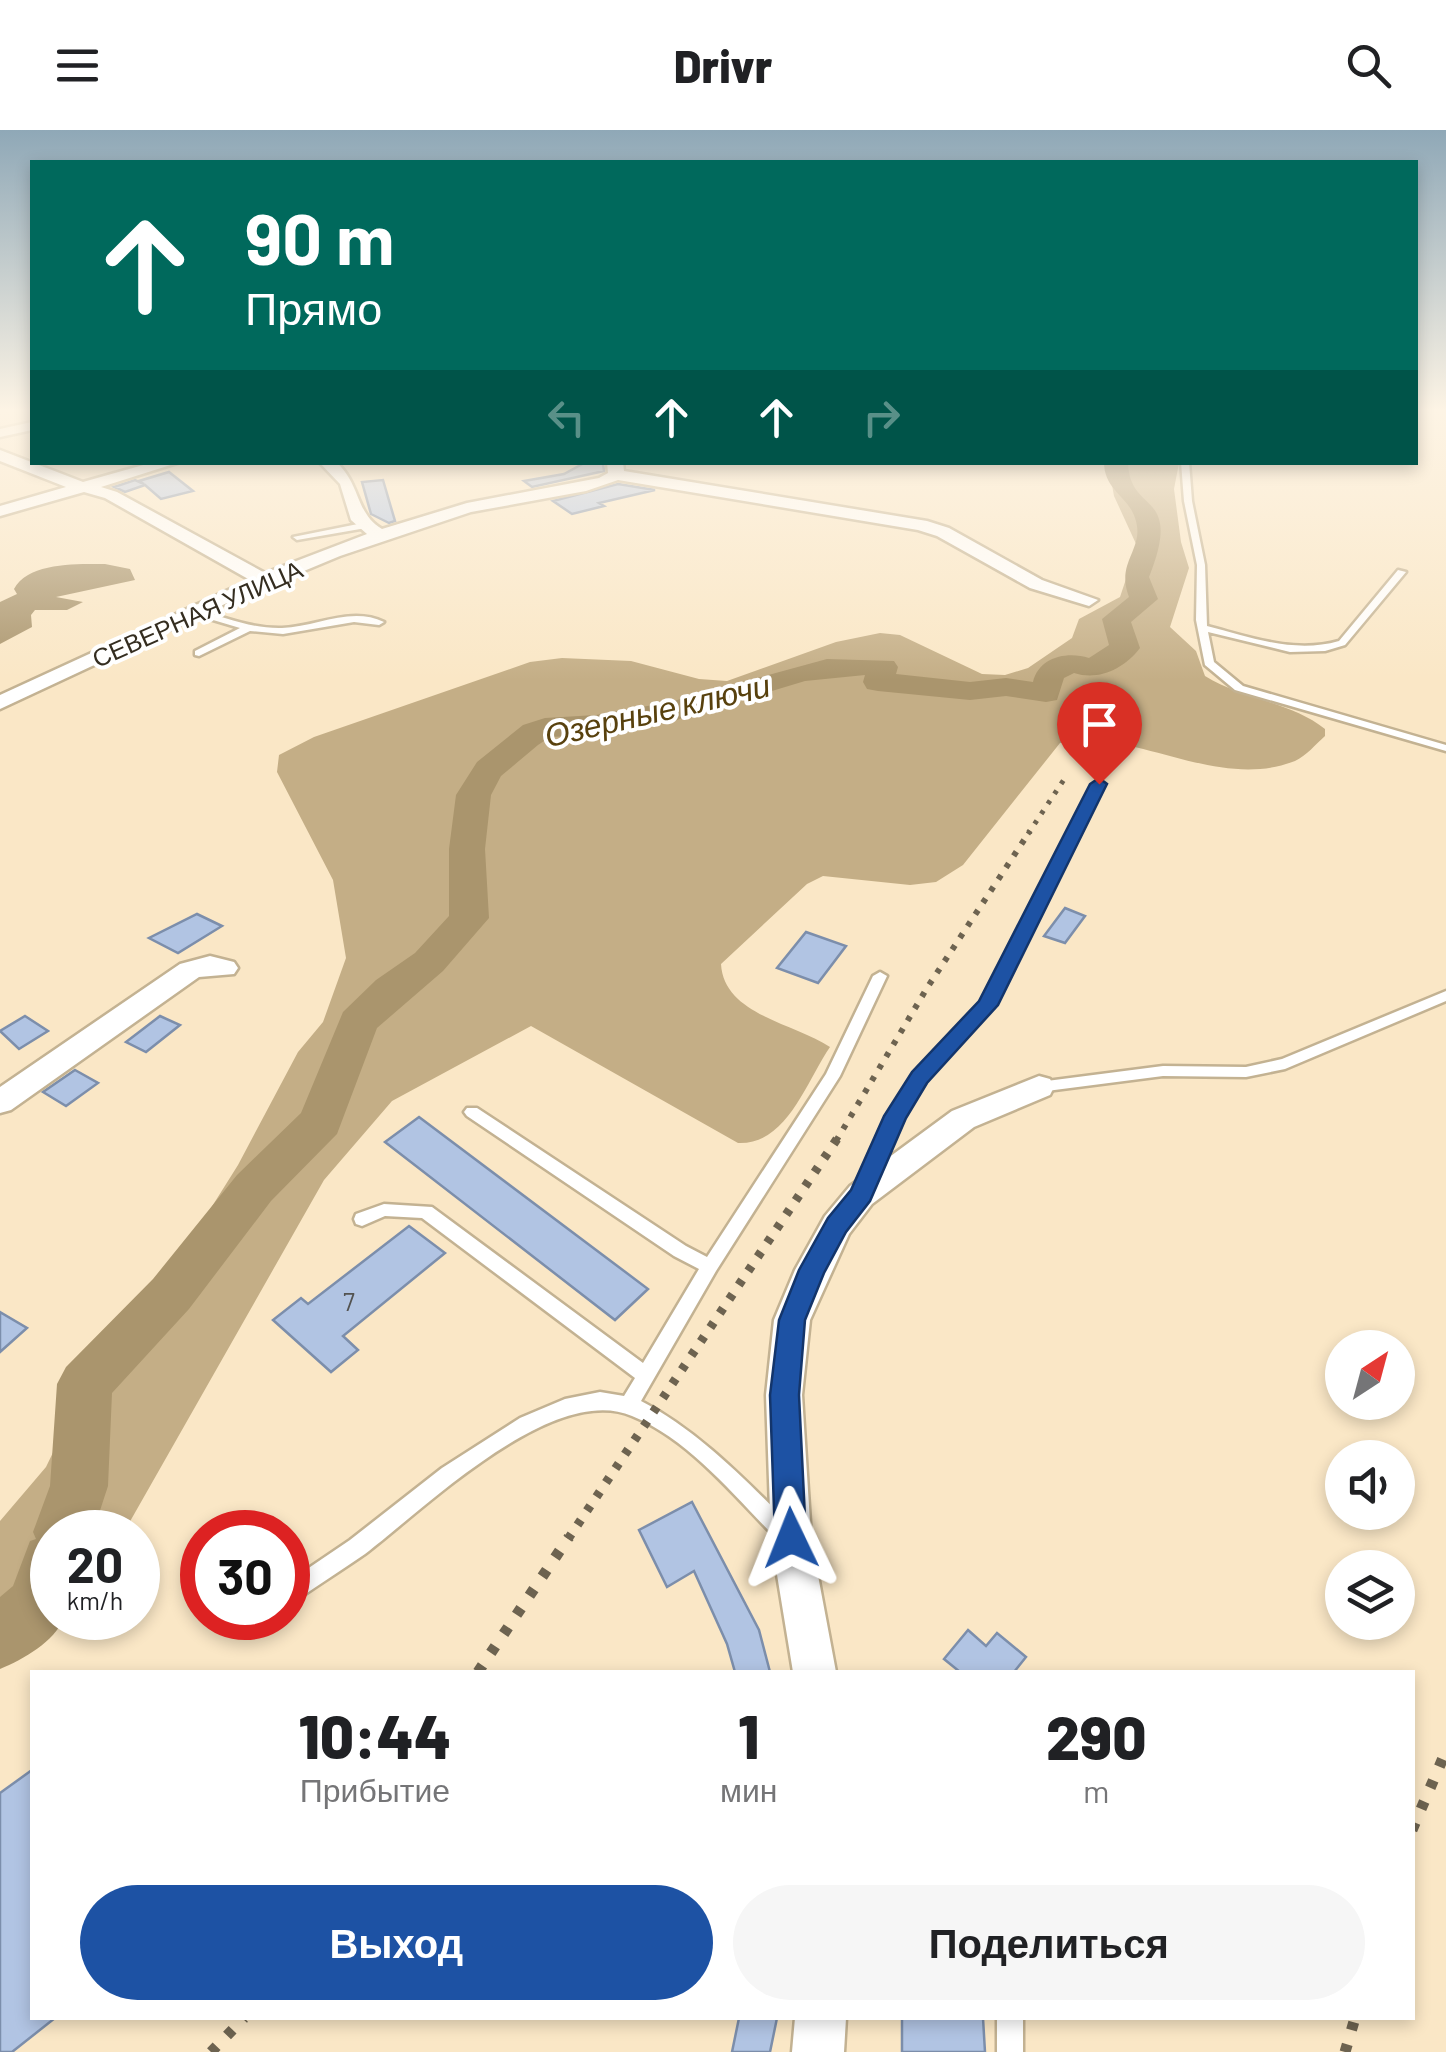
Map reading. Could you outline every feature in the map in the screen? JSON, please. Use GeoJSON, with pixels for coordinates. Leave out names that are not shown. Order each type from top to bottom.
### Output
{"type":"FeatureCollection","features":[{"type":"Feature","properties":{"kind":"street"},"geometry":{"type":"LineString","coordinates":[[0,511],[35,501]]}},
{"type":"Feature","properties":{"kind":"street"},"geometry":{"type":"LineString","coordinates":[[119,501],[267,582]]}},
{"type":"Feature","properties":{"kind":"street"},"geometry":{"type":"LineString","coordinates":[[351,501],[354,515],[371,530]]}},
{"type":"Feature","properties":{"kind":"street","name":"СЕВЕРНАЯ УЛИЦА"},"geometry":{"type":"LineString","coordinates":[[0,703],[267,582],[371,530],[505,501]]}},
{"type":"Feature","properties":{"kind":"street"},"geometry":{"type":"LineString","coordinates":[[794,501],[902,520],[943,532],[1036,584],[1089,600]]}},
{"type":"Feature","properties":{"kind":"street"},"geometry":{"type":"LineString","coordinates":[[0,1102],[190,970],[200,966],[224,968]]}},
{"type":"Feature","properties":{"kind":"street"},"geometry":{"type":"LineString","coordinates":[[814,1670],[791,1538],[784,1395],[792,1320],[812,1270],[837,1225],[861,1195],[963,1119],[1039,1087]]}},
{"type":"Feature","properties":{"kind":"street"},"geometry":{"type":"LineString","coordinates":[[818,2052],[821,2020]]}},
{"type":"Feature","properties":{"kind":"lane"},"geometry":{"type":"LineString","coordinates":[[1185,501],[1202,570],[1198,612],[1209,663],[1239,688],[1446,748]]}},
{"type":"Feature","properties":{"kind":"lane"},"geometry":{"type":"LineString","coordinates":[[297,537],[371,530]]}},
{"type":"Feature","properties":{"kind":"lane"},"geometry":{"type":"LineString","coordinates":[[1202,628],[1267,644],[1330,648],[1350,637],[1401,572]]}},
{"type":"Feature","properties":{"kind":"lane"},"geometry":{"type":"LineString","coordinates":[[196,612],[248,628],[297,630],[353,618],[379,622]]}},
{"type":"Feature","properties":{"kind":"lane"},"geometry":{"type":"LineString","coordinates":[[199,652],[248,628]]}},
{"type":"Feature","properties":{"kind":"lane"},"geometry":{"type":"LineString","coordinates":[[861,1195],[895,1116],[920,1078],[988,1005],[1099,784]]}},
{"type":"Feature","properties":{"kind":"lane"},"geometry":{"type":"LineString","coordinates":[[629,1404],[710,1266],[833,1076],[880,976]]}},
{"type":"Feature","properties":{"kind":"lane"},"geometry":{"type":"LineString","coordinates":[[1039,1087],[1162,1071],[1246,1072],[1285,1064],[1446,996]]}},
{"type":"Feature","properties":{"kind":"lane"},"geometry":{"type":"LineString","coordinates":[[472,1112],[680,1252],[710,1266]]}},
{"type":"Feature","properties":{"kind":"lane"},"geometry":{"type":"LineString","coordinates":[[362,1218],[384,1210],[426,1212],[644,1374]]}},
{"type":"Feature","properties":{"kind":"lane"},"geometry":{"type":"LineString","coordinates":[[310,1579],[461,1463],[541,1418],[599,1400],[629,1404],[696,1448],[791,1538]]}},
{"type":"Feature","properties":{"kind":"lane"},"geometry":{"type":"LineString","coordinates":[[1010,2020],[1010,2052]]}},
{"type":"Feature","properties":{"kind":"shaded area"},"geometry":{"type":"Polygon","coordinates":[[[1116,501],[1176,501],[1189,568],[1170,627],[1196,651],[1205,676],[1312,720],[1325,729],[1325,736],[1295,761],[1235,769],[1116,743],[1060,743],[963,865],[936,882],[910,885],[823,876],[807,884],[721,964],[725,981],[747,1006],[830,1047],[782,1123],[755,1141],[738,1143],[531,1026],[392,1101],[324,1180],[136,1510],[30,1510],[30,1630],[0,1661],[0,1521],[46,1467],[118,1318],[179,1259],[238,1165],[298,1052],[323,1022],[346,958],[333,880],[277,772],[279,755],[314,737],[530,662],[562,658],[631,661],[699,679],[727,681],[836,642],[880,633],[900,635],[982,674],[1005,675],[1028,668],[1072,638],[1079,619],[1120,597],[1137,546],[1116,501]]]}},
{"type":"Feature","properties":{"kind":"shaded area"},"geometry":{"type":"Polygon","coordinates":[[[105,564],[130,569],[135,580],[56,597],[83,602],[67,610],[35,610],[31,615],[32,627],[0,644],[0,602],[17,594],[14,589],[21,580],[55,566],[105,564]]]}},
{"type":"Feature","properties":{"kind":"building"},"geometry":{"type":"Polygon","coordinates":[[[367,501],[389,501],[395,521],[389,523],[371,514],[367,501]]]}},
{"type":"Feature","properties":{"kind":"building"},"geometry":{"type":"Polygon","coordinates":[[[553,501],[609,501],[599,503],[604,506],[572,514],[553,501]]]}},
{"type":"Feature","properties":{"kind":"building"},"geometry":{"type":"Polygon","coordinates":[[[1065,908],[1085,916],[1065,943],[1044,936],[1065,908]]]}},
{"type":"Feature","properties":{"kind":"building"},"geometry":{"type":"Polygon","coordinates":[[[197,914],[222,926],[178,953],[149,938],[197,914]]]}},
{"type":"Feature","properties":{"kind":"building"},"geometry":{"type":"Polygon","coordinates":[[[806,932],[846,946],[818,983],[777,968],[806,932]]]}},
{"type":"Feature","properties":{"kind":"building"},"geometry":{"type":"Polygon","coordinates":[[[25,1016],[48,1031],[19,1049],[0,1031],[25,1016]]]}},
{"type":"Feature","properties":{"kind":"building"},"geometry":{"type":"Polygon","coordinates":[[[160,1016],[180,1025],[146,1052],[126,1042],[160,1016]]]}},
{"type":"Feature","properties":{"kind":"building"},"geometry":{"type":"Polygon","coordinates":[[[75,1070],[98,1083],[66,1106],[43,1092],[75,1070]]]}},
{"type":"Feature","properties":{"kind":"building"},"geometry":{"type":"Polygon","coordinates":[[[419,1117],[648,1289],[615,1320],[385,1142],[419,1117]]]}},
{"type":"Feature","properties":{"kind":"building"},"geometry":{"type":"Polygon","coordinates":[[[409,1226],[445,1253],[343,1336],[358,1350],[331,1372],[273,1320],[301,1298],[308,1304],[409,1226]]]}},
{"type":"Feature","properties":{"kind":"building"},"geometry":{"type":"Polygon","coordinates":[[[0,1312],[27,1328],[0,1352],[0,1312]]]}},
{"type":"Feature","properties":{"kind":"building"},"geometry":{"type":"Polygon","coordinates":[[[692,1502],[759,1630],[769,1670],[734,1670],[694,1571],[667,1587],[639,1530],[692,1502]]]}},
{"type":"Feature","properties":{"kind":"building"},"geometry":{"type":"Polygon","coordinates":[[[968,1630],[986,1646],[997,1633],[1026,1657],[1016,1670],[958,1670],[944,1659],[968,1630]]]}},
{"type":"Feature","properties":{"kind":"building"},"geometry":{"type":"Polygon","coordinates":[[[30,1771],[30,2020],[52,2020],[12,2052],[0,2052],[0,1793],[30,1771]]]}},
{"type":"Feature","properties":{"kind":"building"},"geometry":{"type":"Polygon","coordinates":[[[739,2020],[777,2020],[770,2052],[732,2052],[739,2020]]]}},
{"type":"Feature","properties":{"kind":"building"},"geometry":{"type":"Polygon","coordinates":[[[902,2020],[983,2020],[985,2052],[902,2052],[902,2020]]]}},
{"type":"Feature","properties":{"kind":"waterway","name":"Озерные ключи"},"geometry":{"type":"LineString","coordinates":[[71,1510],[79,1486],[85,1384],[171,1294],[254,1188],[321,1122],[358,1022],[391,990],[429,962],[469,918],[470,811],[478,783],[489,769],[542,729],[596,725],[670,712],[827,668],[883,667],[878,682],[970,691],[1006,687],[1046,693],[1050,674],[1071,662],[1092,669],[1125,648],[1116,619],[1144,599],[1135,577],[1150,530],[1149,519],[1135,501]]}},
{"type":"Feature","properties":{"kind":"waterway","name":"Озерные ключи"},"geometry":{"type":"LineString","coordinates":[[0,1637],[30,1613]]}},
{"type":"Feature","properties":{"kind":"railway"},"geometry":{"type":"LineString","coordinates":[[1028,834],[1065,778]]}},
{"type":"Feature","properties":{"kind":"railway"},"geometry":{"type":"LineString","coordinates":[[836,1141],[927,988],[1030,831]]}},
{"type":"Feature","properties":{"kind":"railway"},"geometry":{"type":"LineString","coordinates":[[568,1539],[837,1139]]}},
{"type":"Feature","properties":{"kind":"railway"},"geometry":{"type":"LineString","coordinates":[[479,1670],[569,1537]]}},
{"type":"Feature","properties":{"kind":"railway"},"geometry":{"type":"LineString","coordinates":[[1415,1823],[1446,1751]]}},
{"type":"Feature","properties":{"kind":"railway"},"geometry":{"type":"LineString","coordinates":[[211,2052],[242,2020]]}},
{"type":"Feature","properties":{"kind":"railway"},"geometry":{"type":"LineString","coordinates":[[1345,2052],[1354,2020]]}},
{"type":"Feature","properties":{"kind":"route"},"geometry":{"type":"LineString","coordinates":[[791,1538],[784,1395],[792,1320],[812,1270],[837,1225],[861,1195],[895,1116],[920,1078],[988,1005],[1099,784]]}}]}
